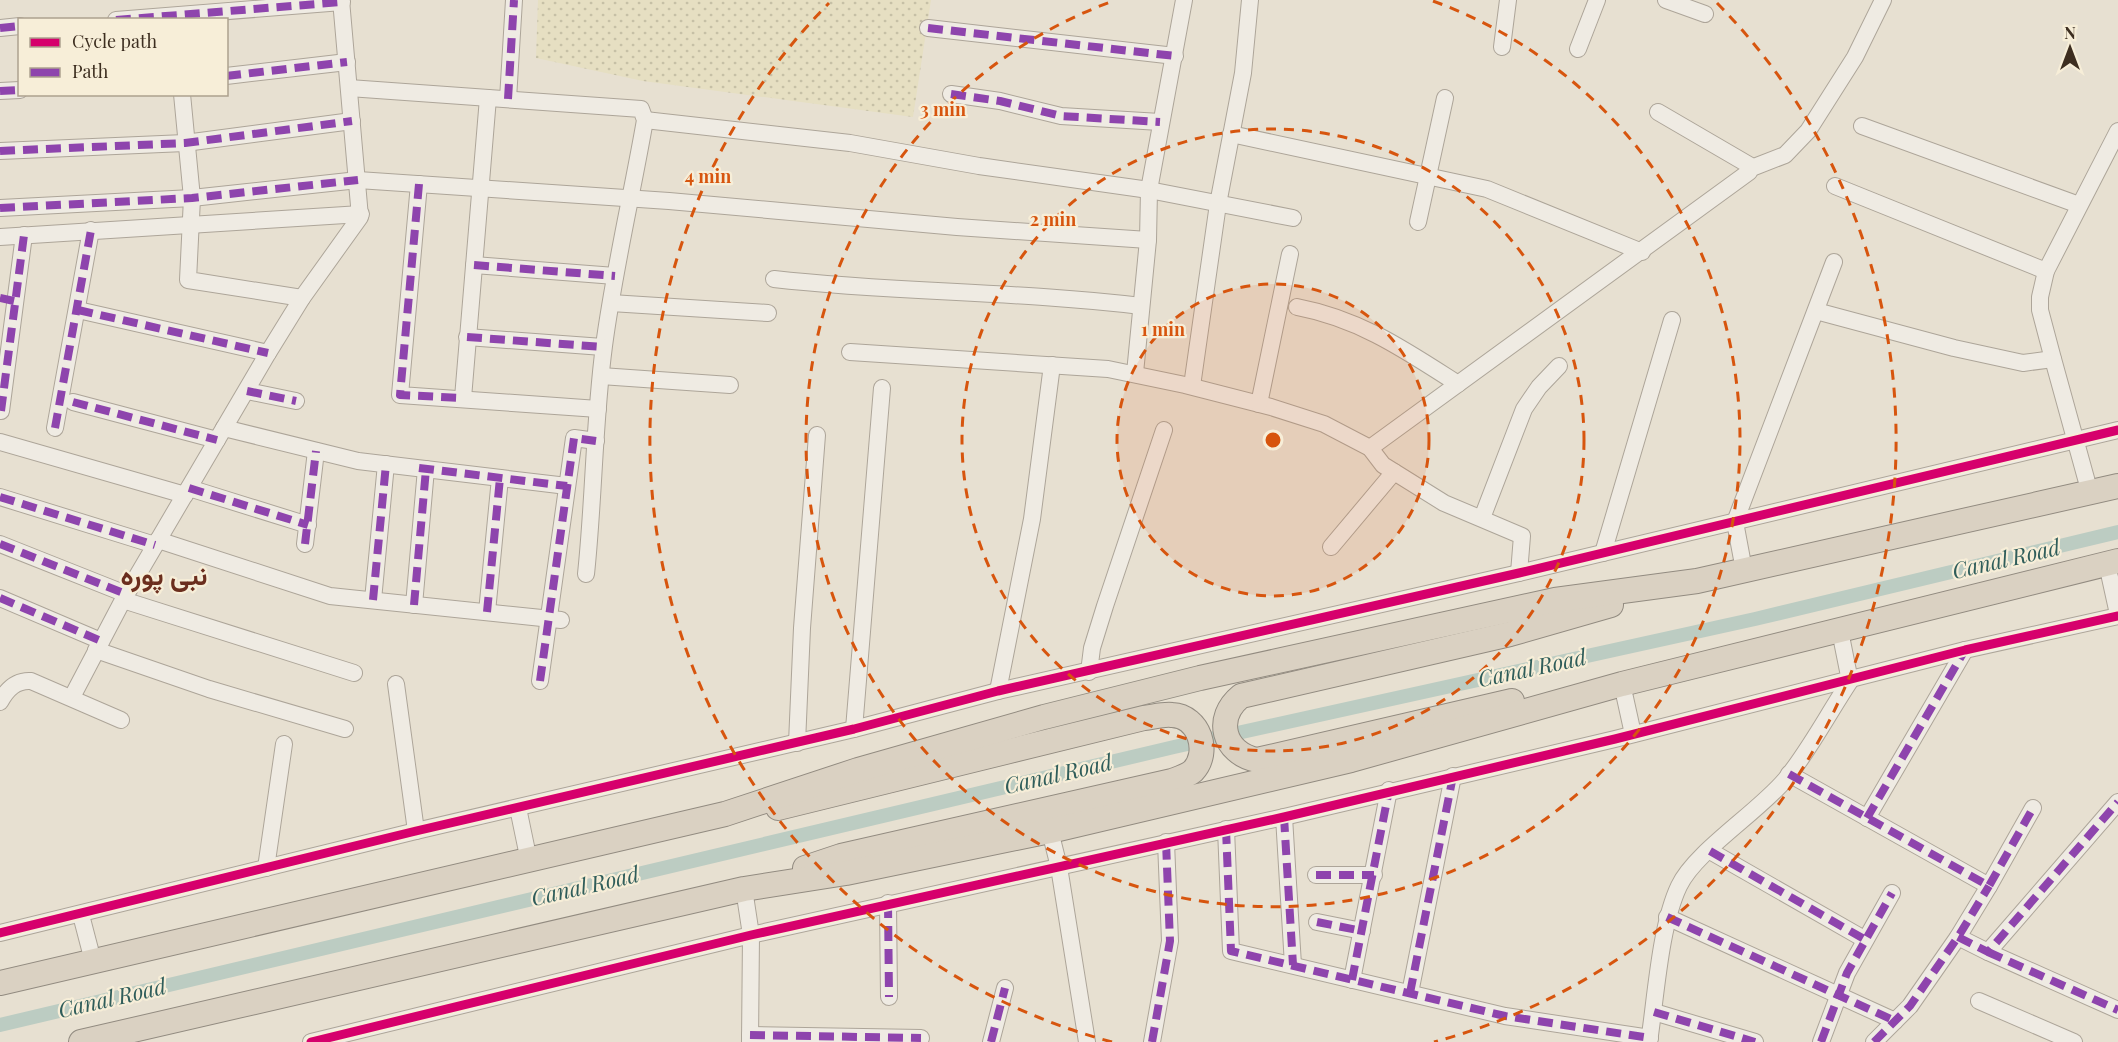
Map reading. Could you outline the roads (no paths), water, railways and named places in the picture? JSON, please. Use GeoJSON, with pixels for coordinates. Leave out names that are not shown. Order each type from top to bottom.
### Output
{"type":"FeatureCollection","features":[{"type":"Feature","properties":{"kind":"highway"},"geometry":{"type":"LineString","coordinates":[[1622,684],[1508,702],[1257,760],[1237,752],[1225,734],[1227,712],[1241,696],[1510,634],[1697,581],[2118,486]]}},
{"type":"Feature","properties":{"kind":"highway"},"geometry":{"type":"LineString","coordinates":[[81,1042],[152,1034],[744,889],[846,873],[1050,831],[1352,760],[1622,684],[2113,562]]}},
{"type":"Feature","properties":{"kind":"highway"},"geometry":{"type":"LineString","coordinates":[[0,983],[529,861],[725,813],[858,770],[1044,717],[1200,678],[1555,600],[1697,581]]}},
{"type":"Feature","properties":{"kind":"highway"},"geometry":{"type":"LineString","coordinates":[[725,813],[792,806],[1144,718],[1172,714],[1191,723],[1201,740],[1200,760],[1187,776],[1172,781],[841,856],[744,889]]}},
{"type":"Feature","properties":{"kind":"street"},"geometry":{"type":"LineString","coordinates":[[508,99],[514,0]]}},
{"type":"Feature","properties":{"kind":"street"},"geometry":{"type":"LineString","coordinates":[[1135,374],[1148,240],[1149,190],[1184,0]]}},
{"type":"Feature","properties":{"kind":"street"},"geometry":{"type":"LineString","coordinates":[[1192,386],[1218,204],[1243,73],[1250,0]]}},
{"type":"Feature","properties":{"kind":"street"},"geometry":{"type":"LineString","coordinates":[[1502,47],[1508,0]]}},
{"type":"Feature","properties":{"kind":"street"},"geometry":{"type":"LineString","coordinates":[[1578,49],[1597,0]]}},
{"type":"Feature","properties":{"kind":"street"},"geometry":{"type":"LineString","coordinates":[[1666,0],[1705,14]]}},
{"type":"Feature","properties":{"kind":"street"},"geometry":{"type":"LineString","coordinates":[[1370,448],[1642,252],[1749,172],[1749,169],[1785,155],[1808,131],[1855,57],[1883,0]]}},
{"type":"Feature","properties":{"kind":"street"},"geometry":{"type":"LineString","coordinates":[[72,697],[125,597],[268,353],[302,297],[362,214],[341,1],[175,12],[131,18]]}},
{"type":"Feature","properties":{"kind":"street"},"geometry":{"type":"LineString","coordinates":[[0,28],[18,26]]}},
{"type":"Feature","properties":{"kind":"street"},"geometry":{"type":"LineString","coordinates":[[928,28],[1175,56]]}},
{"type":"Feature","properties":{"kind":"street"},"geometry":{"type":"LineString","coordinates":[[228,76],[347,62]]}},
{"type":"Feature","properties":{"kind":"street"},"geometry":{"type":"LineString","coordinates":[[350,88],[640,109],[645,120],[603,347],[594,501],[586,574]]}},
{"type":"Feature","properties":{"kind":"street"},"geometry":{"type":"LineString","coordinates":[[0,91],[18,90]]}},
{"type":"Feature","properties":{"kind":"street"},"geometry":{"type":"LineString","coordinates":[[951,94],[1000,101],[1061,116],[1160,122]]}},
{"type":"Feature","properties":{"kind":"street"},"geometry":{"type":"LineString","coordinates":[[182,96],[192,198],[188,280],[302,297]]}},
{"type":"Feature","properties":{"kind":"street"},"geometry":{"type":"LineString","coordinates":[[463,398],[488,98]]}},
{"type":"Feature","properties":{"kind":"street"},"geometry":{"type":"LineString","coordinates":[[1418,222],[1444,98]]}},
{"type":"Feature","properties":{"kind":"street"},"geometry":{"type":"LineString","coordinates":[[1658,112],[1749,165],[1749,169]]}},
{"type":"Feature","properties":{"kind":"street"},"geometry":{"type":"LineString","coordinates":[[645,120],[850,143],[979,166],[1149,190],[1293,218]]}},
{"type":"Feature","properties":{"kind":"street"},"geometry":{"type":"LineString","coordinates":[[0,151],[185,143],[352,121]]}},
{"type":"Feature","properties":{"kind":"street"},"geometry":{"type":"LineString","coordinates":[[1862,126],[2079,205]]}},
{"type":"Feature","properties":{"kind":"street"},"geometry":{"type":"LineString","coordinates":[[2090,493],[2040,310],[2046,271],[2118,131]]}},
{"type":"Feature","properties":{"kind":"street"},"geometry":{"type":"LineString","coordinates":[[1231,134],[1289,149],[1428,175],[1487,189],[1642,252]]}},
{"type":"Feature","properties":{"kind":"street"},"geometry":{"type":"LineString","coordinates":[[0,208],[192,198],[358,180],[1148,240]]}},
{"type":"Feature","properties":{"kind":"street"},"geometry":{"type":"LineString","coordinates":[[419,184],[399,395],[598,409]]}},
{"type":"Feature","properties":{"kind":"street"},"geometry":{"type":"LineString","coordinates":[[1835,186],[2046,271]]}},
{"type":"Feature","properties":{"kind":"street"},"geometry":{"type":"LineString","coordinates":[[0,237],[362,214]]}},
{"type":"Feature","properties":{"kind":"street"},"geometry":{"type":"LineString","coordinates":[[56,428],[91,230]]}},
{"type":"Feature","properties":{"kind":"street"},"geometry":{"type":"LineString","coordinates":[[1,411],[7,300],[24,235]]}},
{"type":"Feature","properties":{"kind":"street"},"geometry":{"type":"LineString","coordinates":[[1259,404],[1290,254]]}},
{"type":"Feature","properties":{"kind":"street"},"geometry":{"type":"LineString","coordinates":[[1744,570],[1735,522],[1834,262]]}},
{"type":"Feature","properties":{"kind":"street"},"geometry":{"type":"LineString","coordinates":[[474,265],[615,276]]}},
{"type":"Feature","properties":{"kind":"street"},"geometry":{"type":"LineString","coordinates":[[774,279],[857,288],[1051,297],[1140,306]]}},
{"type":"Feature","properties":{"kind":"street"},"geometry":{"type":"LineString","coordinates":[[611,303],[768,313]]}},
{"type":"Feature","properties":{"kind":"street"},"geometry":{"type":"LineString","coordinates":[[1297,307],[1329,313],[1356,323],[1458,384]]}},
{"type":"Feature","properties":{"kind":"street"},"geometry":{"type":"LineString","coordinates":[[78,310],[268,353]]}},
{"type":"Feature","properties":{"kind":"street"},"geometry":{"type":"LineString","coordinates":[[1816,311],[1954,348],[2023,363],[2053,359]]}},
{"type":"Feature","properties":{"kind":"street"},"geometry":{"type":"LineString","coordinates":[[1603,553],[1671,320]]}},
{"type":"Feature","properties":{"kind":"street"},"geometry":{"type":"LineString","coordinates":[[467,337],[603,347]]}},
{"type":"Feature","properties":{"kind":"street"},"geometry":{"type":"LineString","coordinates":[[850,352],[1052,365],[1135,374],[1192,386],[1324,424],[1370,448],[1383,465],[1444,503],[1522,536],[1519,573]]}},
{"type":"Feature","properties":{"kind":"street"},"geometry":{"type":"LineString","coordinates":[[998,691],[1032,519],[1052,365]]}},
{"type":"Feature","properties":{"kind":"street"},"geometry":{"type":"LineString","coordinates":[[1482,518],[1524,409],[1539,387],[1559,366]]}},
{"type":"Feature","properties":{"kind":"street"},"geometry":{"type":"LineString","coordinates":[[601,376],[730,385]]}},
{"type":"Feature","properties":{"kind":"street"},"geometry":{"type":"LineString","coordinates":[[854,729],[882,388]]}},
{"type":"Feature","properties":{"kind":"street"},"geometry":{"type":"LineString","coordinates":[[247,391],[296,401]]}},
{"type":"Feature","properties":{"kind":"street"},"geometry":{"type":"LineString","coordinates":[[73,402],[221,434],[386,465],[567,486]]}},
{"type":"Feature","properties":{"kind":"street"},"geometry":{"type":"LineString","coordinates":[[1089,672],[1092,648],[1105,606],[1164,430]]}},
{"type":"Feature","properties":{"kind":"street"},"geometry":{"type":"LineString","coordinates":[[0,933],[81,915],[416,831],[854,729],[998,691],[1519,573],[2118,430]]}},
{"type":"Feature","properties":{"kind":"street"},"geometry":{"type":"LineString","coordinates":[[797,742],[802,628],[817,435]]}},
{"type":"Feature","properties":{"kind":"street"},"geometry":{"type":"LineString","coordinates":[[540,681],[555,620],[567,486],[574,438],[596,441]]}},
{"type":"Feature","properties":{"kind":"street"},"geometry":{"type":"LineString","coordinates":[[0,442],[308,525]]}},
{"type":"Feature","properties":{"kind":"street"},"geometry":{"type":"LineString","coordinates":[[305,544],[316,451]]}},
{"type":"Feature","properties":{"kind":"street"},"geometry":{"type":"LineString","coordinates":[[373,600],[386,465]]}},
{"type":"Feature","properties":{"kind":"street"},"geometry":{"type":"LineString","coordinates":[[414,605],[426,469]]}},
{"type":"Feature","properties":{"kind":"street"},"geometry":{"type":"LineString","coordinates":[[1331,547],[1394,472]]}},
{"type":"Feature","properties":{"kind":"street"},"geometry":{"type":"LineString","coordinates":[[487,612],[500,478]]}},
{"type":"Feature","properties":{"kind":"street"},"geometry":{"type":"LineString","coordinates":[[0,497],[330,596],[555,620]]}},
{"type":"Feature","properties":{"kind":"street"},"geometry":{"type":"LineString","coordinates":[[0,544],[125,597],[354,673]]}},
{"type":"Feature","properties":{"kind":"street"},"geometry":{"type":"LineString","coordinates":[[311,1042],[371,1035],[751,935],[1284,817],[1850,681],[1965,650],[2118,615],[2113,562]]}},
{"type":"Feature","properties":{"kind":"street"},"geometry":{"type":"LineString","coordinates":[[0,598],[98,646],[209,689],[345,729]]}},
{"type":"Feature","properties":{"kind":"street"},"geometry":{"type":"LineString","coordinates":[[1226,829],[1231,951],[1505,1016],[1649,1040],[1667,917],[1679,885],[1689,869],[1758,808],[1789,774],[1850,681],[1840,631]]}},
{"type":"Feature","properties":{"kind":"street"},"geometry":{"type":"LineString","coordinates":[[1867,818],[1965,650]]}},
{"type":"Feature","properties":{"kind":"street"},"geometry":{"type":"LineString","coordinates":[[2,694],[20,681],[28,681],[72,697],[121,720]]}},
{"type":"Feature","properties":{"kind":"street"},"geometry":{"type":"LineString","coordinates":[[396,684],[416,831]]}},
{"type":"Feature","properties":{"kind":"street"},"geometry":{"type":"LineString","coordinates":[[1622,684],[1633,734]]}},
{"type":"Feature","properties":{"kind":"street"},"geometry":{"type":"LineString","coordinates":[[266,868],[284,744]]}},
{"type":"Feature","properties":{"kind":"street"},"geometry":{"type":"LineString","coordinates":[[1789,774],[1989,886]]}},
{"type":"Feature","properties":{"kind":"street"},"geometry":{"type":"LineString","coordinates":[[1410,993],[1453,776]]}},
{"type":"Feature","properties":{"kind":"street"},"geometry":{"type":"LineString","coordinates":[[1352,980],[1389,790]]}},
{"type":"Feature","properties":{"kind":"street"},"geometry":{"type":"LineString","coordinates":[[1988,952],[2118,802]]}},
{"type":"Feature","properties":{"kind":"street"},"geometry":{"type":"LineString","coordinates":[[518,808],[529,861]]}},
{"type":"Feature","properties":{"kind":"street"},"geometry":{"type":"LineString","coordinates":[[1874,1042],[1910,1006],[1958,937],[2033,808]]}},
{"type":"Feature","properties":{"kind":"street"},"geometry":{"type":"LineString","coordinates":[[1284,817],[1293,965]]}},
{"type":"Feature","properties":{"kind":"street"},"geometry":{"type":"LineString","coordinates":[[1050,831],[1059,867],[1087,1042]]}},
{"type":"Feature","properties":{"kind":"street"},"geometry":{"type":"LineString","coordinates":[[1152,1042],[1170,941],[1166,842]]}},
{"type":"Feature","properties":{"kind":"street"},"geometry":{"type":"LineString","coordinates":[[1710,851],[1864,939]]}},
{"type":"Feature","properties":{"kind":"street"},"geometry":{"type":"LineString","coordinates":[[1316,875],[1374,874]]}},
{"type":"Feature","properties":{"kind":"street"},"geometry":{"type":"LineString","coordinates":[[744,889],[751,935],[750,1039],[921,1038]]}},
{"type":"Feature","properties":{"kind":"street"},"geometry":{"type":"LineString","coordinates":[[1821,1042],[1838,996],[1864,939],[1892,893]]}},
{"type":"Feature","properties":{"kind":"street"},"geometry":{"type":"LineString","coordinates":[[888,903],[889,997]]}},
{"type":"Feature","properties":{"kind":"street"},"geometry":{"type":"LineString","coordinates":[[81,915],[93,961]]}},
{"type":"Feature","properties":{"kind":"street"},"geometry":{"type":"LineString","coordinates":[[1667,917],[1895,1022]]}},
{"type":"Feature","properties":{"kind":"street"},"geometry":{"type":"LineString","coordinates":[[1317,922],[1362,931]]}},
{"type":"Feature","properties":{"kind":"street"},"geometry":{"type":"LineString","coordinates":[[1958,937],[2118,1010]]}},
{"type":"Feature","properties":{"kind":"street"},"geometry":{"type":"LineString","coordinates":[[991,1042],[1005,988]]}},
{"type":"Feature","properties":{"kind":"street"},"geometry":{"type":"LineString","coordinates":[[1979,1000],[2074,1042]]}},
{"type":"Feature","properties":{"kind":"street"},"geometry":{"type":"LineString","coordinates":[[1654,1012],[1755,1042]]}},
{"type":"Feature","properties":{"kind":"waterway","name":"Canal Road"},"geometry":{"type":"LineString","coordinates":[[0,1025],[1174,747],[1755,619],[2118,532]]}},
{"type":"Feature","properties":{"kind":"district","name":"نبی پورہ"},"geometry":{"type":"Point","coordinates":[164,576]}}]}
